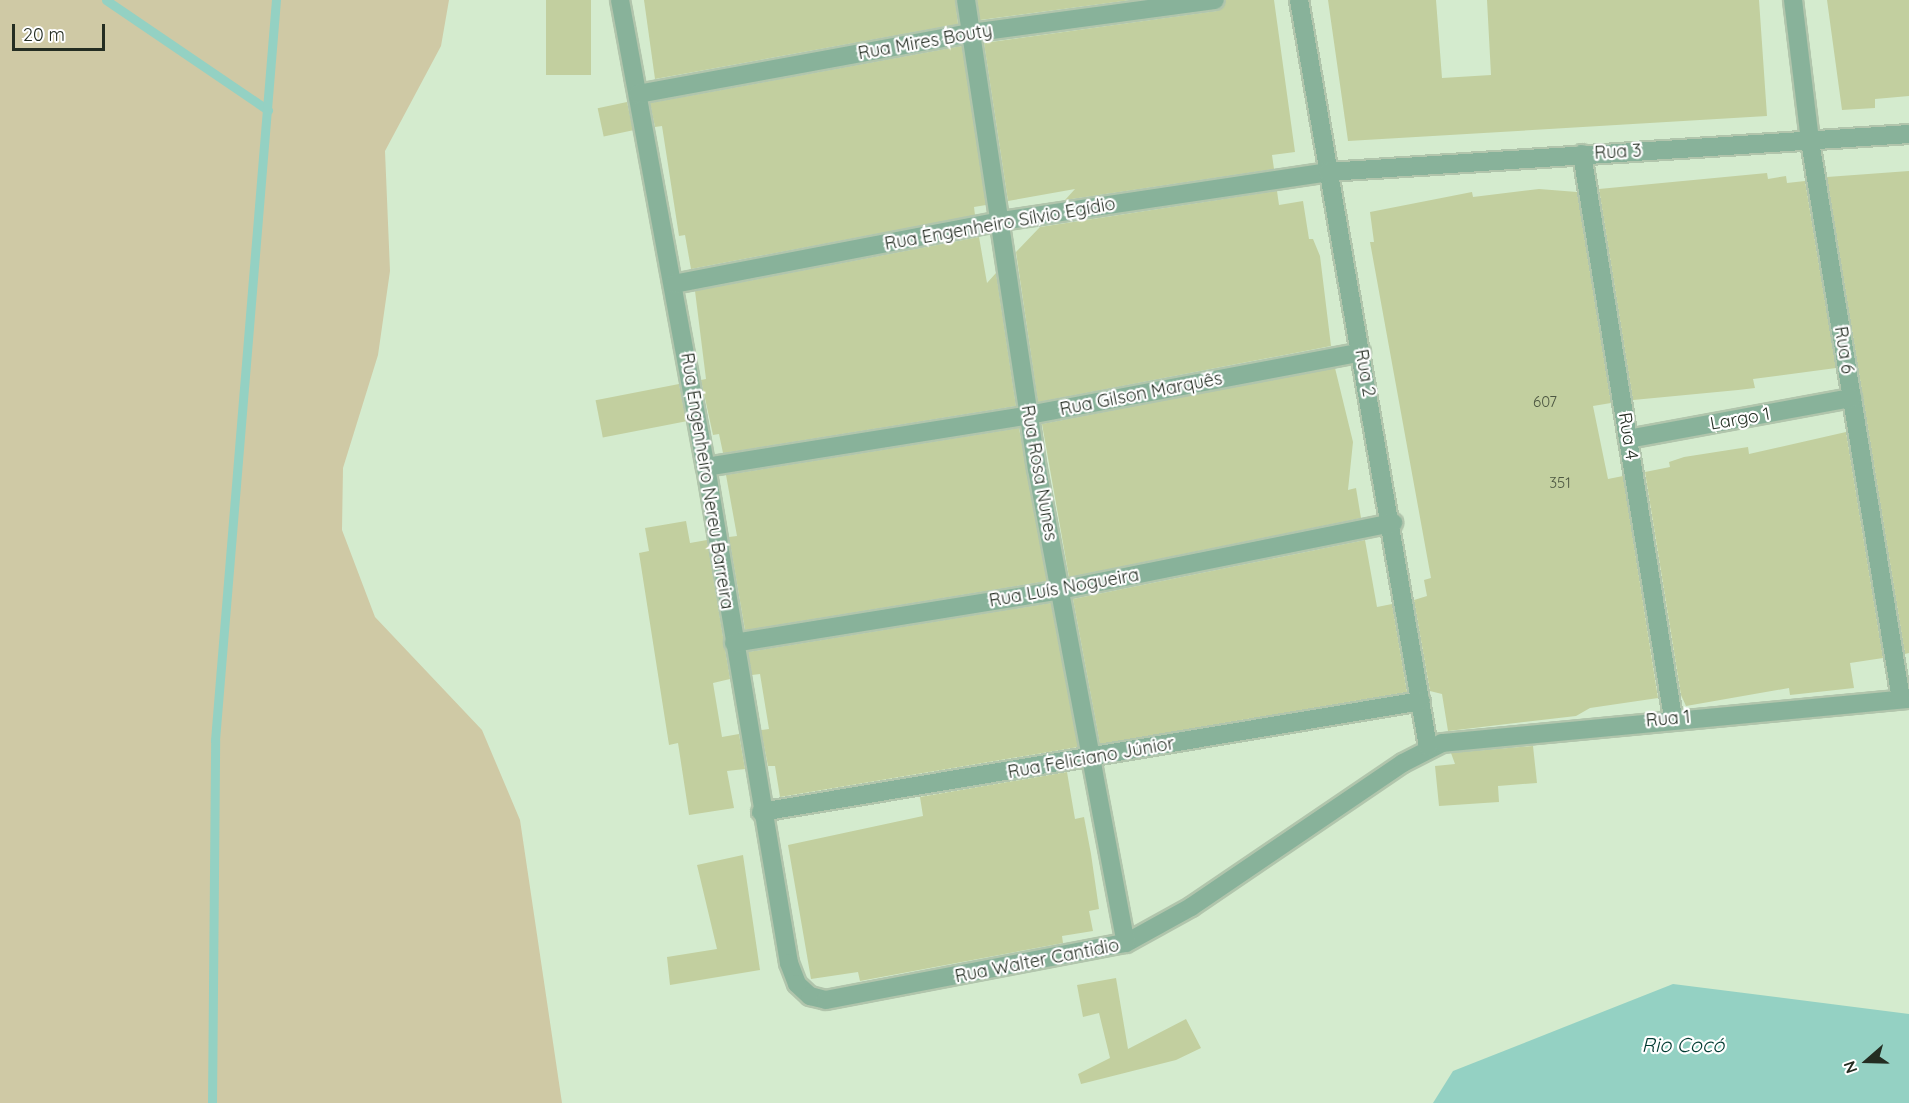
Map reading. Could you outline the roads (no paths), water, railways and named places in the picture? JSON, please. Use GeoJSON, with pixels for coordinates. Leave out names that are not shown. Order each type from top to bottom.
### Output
{"type":"FeatureCollection","features":[{"type":"Feature","properties":{"kind":"street","name":"Rua Engenheiro Nereu Barreira"},"geometry":{"type":"LineString","coordinates":[[620,0],[706,466],[761,812],[789,963]]}},
{"type":"Feature","properties":{"kind":"street","name":"Rua Rosa Nunes"},"geometry":{"type":"LineString","coordinates":[[966,0],[1029,415],[1089,758],[1126,943]]}},
{"type":"Feature","properties":{"kind":"street","name":"Rua Mires Bouty"},"geometry":{"type":"LineString","coordinates":[[638,94],[971,33],[1215,0]]}},
{"type":"Feature","properties":{"kind":"street","name":"Rua 2"},"geometry":{"type":"LineString","coordinates":[[1299,0],[1328,172],[1393,523],[1428,747]]}},
{"type":"Feature","properties":{"kind":"street","name":"Rua 6"},"geometry":{"type":"LineString","coordinates":[[1793,0],[1810,141],[1905,699]]}},
{"type":"Feature","properties":{"kind":"street","name":"Rua 3"},"geometry":{"type":"LineString","coordinates":[[1328,172],[1909,134]]}},
{"type":"Feature","properties":{"kind":"street","name":"Rua 4"},"geometry":{"type":"LineString","coordinates":[[1582,154],[1673,718]]}},
{"type":"Feature","properties":{"kind":"street","name":"Rua Engenheiro Sílvio Egídio"},"geometry":{"type":"LineString","coordinates":[[674,284],[1001,220],[1328,172]]}},
{"type":"Feature","properties":{"kind":"street","name":"Rua Gilson Marquês"},"geometry":{"type":"LineString","coordinates":[[706,466],[1029,415],[1362,352]]}},
{"type":"Feature","properties":{"kind":"street","name":"Largo 1"},"geometry":{"type":"LineString","coordinates":[[1628,439],[1852,398]]}},
{"type":"Feature","properties":{"kind":"street","name":"Rua Luís Nogueira"},"geometry":{"type":"LineString","coordinates":[[734,644],[1060,590],[1393,523]]}},
{"type":"Feature","properties":{"kind":"street","name":"Rua 1"},"geometry":{"type":"LineString","coordinates":[[1428,747],[1459,740],[1673,718],[1905,699]]}},
{"type":"Feature","properties":{"kind":"street","name":"Rua Feliciano Júnior"},"geometry":{"type":"LineString","coordinates":[[761,812],[1421,701]]}},
{"type":"Feature","properties":{"kind":"street","name":"Rua Walter Cantidio"},"geometry":{"type":"LineString","coordinates":[[789,963],[797,984],[810,996],[826,1000],[1126,943],[1191,907],[1428,747]]}},
{"type":"Feature","properties":{"kind":"water","name":"Rio Cocó"},"geometry":{"type":"Polygon","coordinates":[[[1673,984],[1909,1014],[1909,1103],[1433,1103],[1453,1071],[1673,984]]]}},
{"type":"Feature","properties":{"kind":"waterway"},"geometry":{"type":"LineString","coordinates":[[106,0],[268,110]]}},
{"type":"Feature","properties":{"kind":"waterway"},"geometry":{"type":"LineString","coordinates":[[212,1103],[215,740],[276,0]]}}]}
